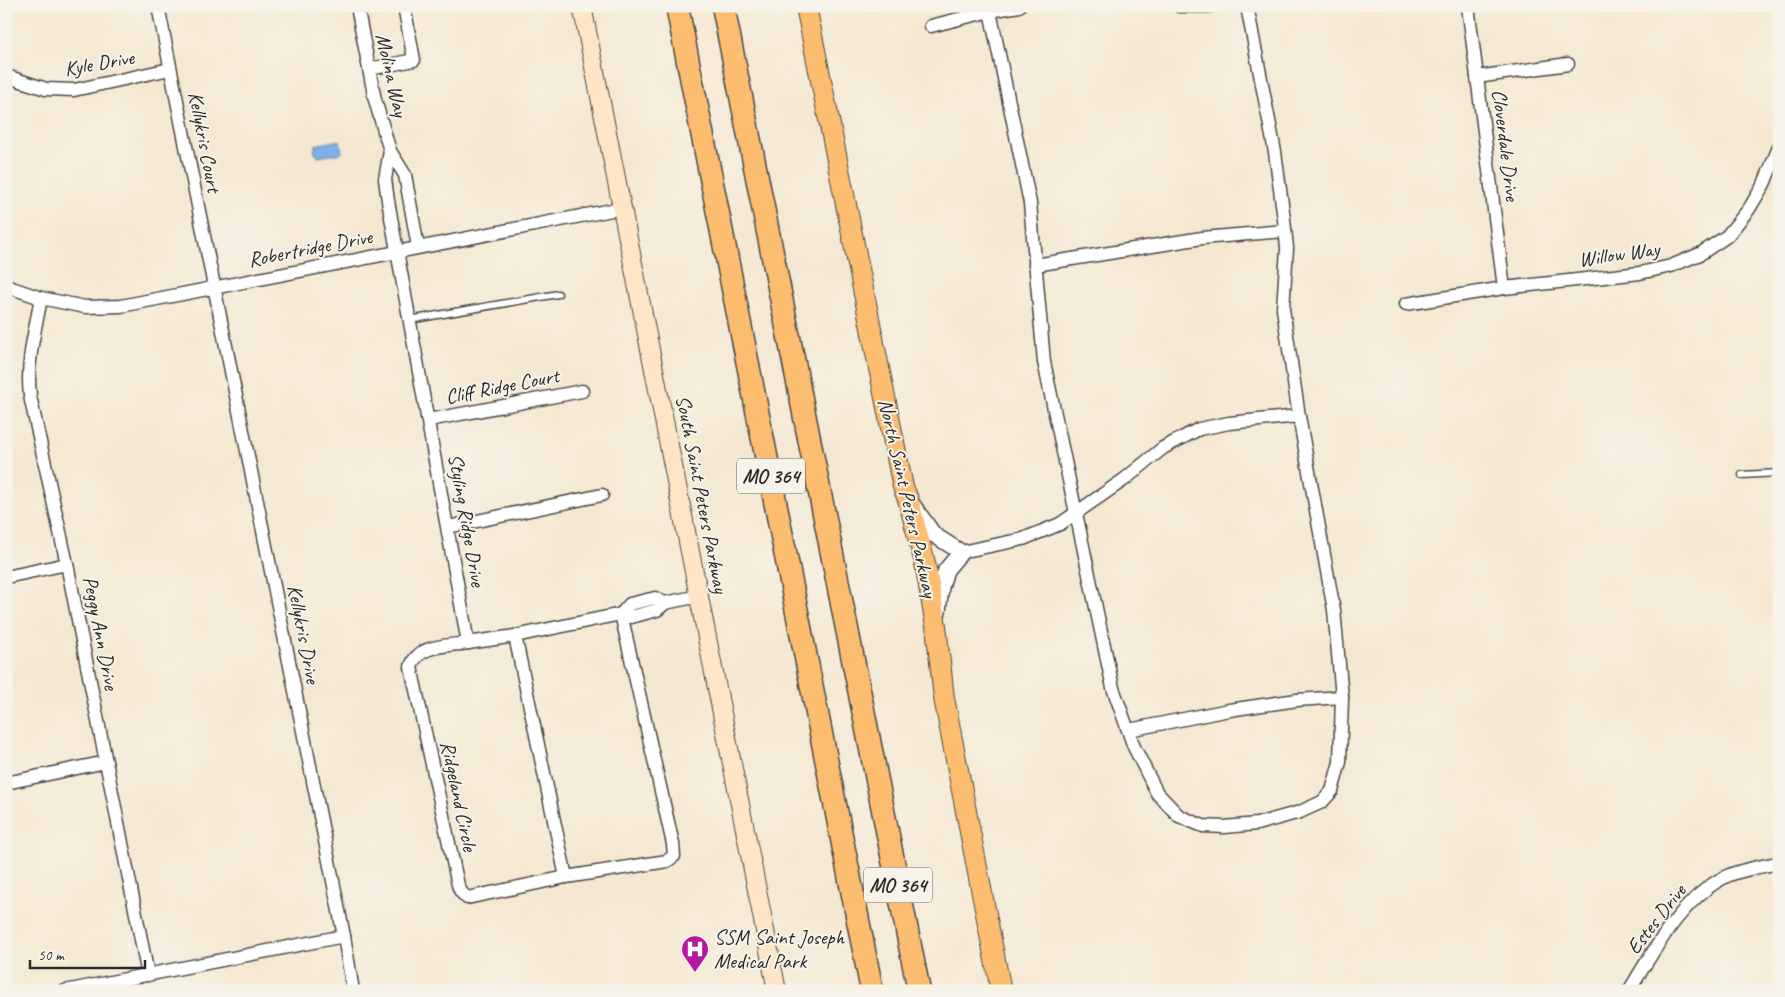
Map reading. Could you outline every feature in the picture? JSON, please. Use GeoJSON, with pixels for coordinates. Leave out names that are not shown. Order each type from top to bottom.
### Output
{"type":"FeatureCollection","features":[{"type":"Feature","properties":{"kind":"highway","name":"MO 364"},"geometry":{"type":"LineString","coordinates":[[723,6],[919,991]]}},
{"type":"Feature","properties":{"kind":"highway","name":"MO 364"},"geometry":{"type":"LineString","coordinates":[[677,7],[872,991]]}},
{"type":"Feature","properties":{"kind":"highway"},"geometry":{"type":"LineString","coordinates":[[863,945],[865,991]]}},
{"type":"Feature","properties":{"kind":"main road","name":"South Saint Peters Parkway"},"geometry":{"type":"LineString","coordinates":[[582,6],[777,991]]}},
{"type":"Feature","properties":{"kind":"main road","name":"North Saint Peters Parkway"},"geometry":{"type":"LineString","coordinates":[[806,6],[903,487],[925,563],[936,626],[944,698],[1001,991]]}},
{"type":"Feature","properties":{"kind":"street","name":"Kellykris Court"},"geometry":{"type":"LineString","coordinates":[[158,6],[214,286]]}},
{"type":"Feature","properties":{"kind":"street","name":"Molina Way"},"geometry":{"type":"LineString","coordinates":[[357,6],[375,100],[390,151],[405,175],[418,247]]}},
{"type":"Feature","properties":{"kind":"street"},"geometry":{"type":"LineString","coordinates":[[369,69],[414,60],[404,6]]}},
{"type":"Feature","properties":{"kind":"street"},"geometry":{"type":"LineString","coordinates":[[931,26],[990,11],[1019,6]]}},
{"type":"Feature","properties":{"kind":"street"},"geometry":{"type":"LineString","coordinates":[[1179,6],[1210,6]]}},
{"type":"Feature","properties":{"kind":"street"},"geometry":{"type":"LineString","coordinates":[[990,11],[1030,203],[1044,362],[1075,514],[1114,688],[1134,747],[1157,793],[1179,816],[1203,826],[1224,828],[1257,824],[1300,812],[1322,802],[1332,791],[1340,762],[1342,697],[1334,610],[1299,416],[1283,309],[1286,248],[1275,152],[1247,6]]}},
{"type":"Feature","properties":{"kind":"street","name":"Cloverdale Drive"},"geometry":{"type":"LineString","coordinates":[[1468,6],[1504,288]]}},
{"type":"Feature","properties":{"kind":"street"},"geometry":{"type":"LineString","coordinates":[[1477,77],[1568,64]]}},
{"type":"Feature","properties":{"kind":"street","name":"Kyle Drive"},"geometry":{"type":"LineString","coordinates":[[6,76],[46,89],[74,90],[170,69]]}},
{"type":"Feature","properties":{"kind":"street","name":"Willow Way"},"geometry":{"type":"LineString","coordinates":[[1406,304],[1504,288],[1640,273],[1671,266],[1700,254],[1727,236],[1749,209],[1764,184],[1779,147]]}},
{"type":"Feature","properties":{"kind":"street","name":"Molina Way"},"geometry":{"type":"LineString","coordinates":[[390,151],[385,179],[398,252]]}},
{"type":"Feature","properties":{"kind":"street","name":"Robertridge Drive"},"geometry":{"type":"LineString","coordinates":[[6,286],[41,298],[85,307],[120,306],[214,286],[622,208]]}},
{"type":"Feature","properties":{"kind":"street"},"geometry":{"type":"LineString","coordinates":[[1035,265],[1202,238],[1285,231]]}},
{"type":"Feature","properties":{"kind":"street","name":"Styling Ridge Drive"},"geometry":{"type":"LineString","coordinates":[[398,252],[468,643]]}},
{"type":"Feature","properties":{"kind":"street","name":"Kellykris Drive"},"geometry":{"type":"LineString","coordinates":[[214,286],[344,936],[353,991]]}},
{"type":"Feature","properties":{"kind":"street","name":"Peggy Ann Drive"},"geometry":{"type":"LineString","coordinates":[[41,298],[29,358],[30,396],[66,564],[148,975]]}},
{"type":"Feature","properties":{"kind":"street","name":"Cliff Ridge Court"},"geometry":{"type":"LineString","coordinates":[[429,420],[582,391]]}},
{"type":"Feature","properties":{"kind":"street"},"geometry":{"type":"LineString","coordinates":[[936,626],[941,587],[946,570],[961,552],[1023,539],[1060,524],[1125,479],[1163,448],[1199,429],[1229,423],[1299,416]]}},
{"type":"Feature","properties":{"kind":"street"},"geometry":{"type":"LineString","coordinates":[[448,527],[602,496]]}},
{"type":"Feature","properties":{"kind":"street"},"geometry":{"type":"LineString","coordinates":[[908,499],[934,535],[961,552]]}},
{"type":"Feature","properties":{"kind":"street"},"geometry":{"type":"LineString","coordinates":[[6,577],[66,564]]}},
{"type":"Feature","properties":{"kind":"street"},"geometry":{"type":"LineString","coordinates":[[468,643],[515,636],[621,614],[631,617],[657,610],[665,603],[699,596]]}},
{"type":"Feature","properties":{"kind":"street","name":"Ridgeland Circle"},"geometry":{"type":"LineString","coordinates":[[468,643],[429,649],[413,659],[411,666],[461,892],[467,898],[566,877],[667,861],[674,856],[674,844],[621,614]]}},
{"type":"Feature","properties":{"kind":"street"},"geometry":{"type":"LineString","coordinates":[[515,636],[566,877]]}},
{"type":"Feature","properties":{"kind":"street"},"geometry":{"type":"LineString","coordinates":[[1128,730],[1229,710],[1298,700],[1342,697]]}},
{"type":"Feature","properties":{"kind":"street"},"geometry":{"type":"LineString","coordinates":[[6,783],[106,762]]}},
{"type":"Feature","properties":{"kind":"street","name":"Estes Drive"},"geometry":{"type":"LineString","coordinates":[[1629,991],[1680,913],[1702,891],[1728,876],[1779,864]]}},
{"type":"Feature","properties":{"kind":"street"},"geometry":{"type":"LineString","coordinates":[[65,991],[344,936]]}},
{"type":"Feature","properties":{"kind":"lane"},"geometry":{"type":"LineString","coordinates":[[410,320],[558,294]]}},
{"type":"Feature","properties":{"kind":"lane"},"geometry":{"type":"LineString","coordinates":[[1742,475],[1779,473]]}},
{"type":"Feature","properties":{"kind":"water"},"geometry":{"type":"Polygon","coordinates":[[[340,140],[342,153],[318,157],[315,154],[315,145],[340,140]]]}},
{"type":"Feature","properties":{"kind":"place","name":"SSM Saint Joseph Medical Park"},"geometry":{"type":"Point","coordinates":[695,973]}}]}
